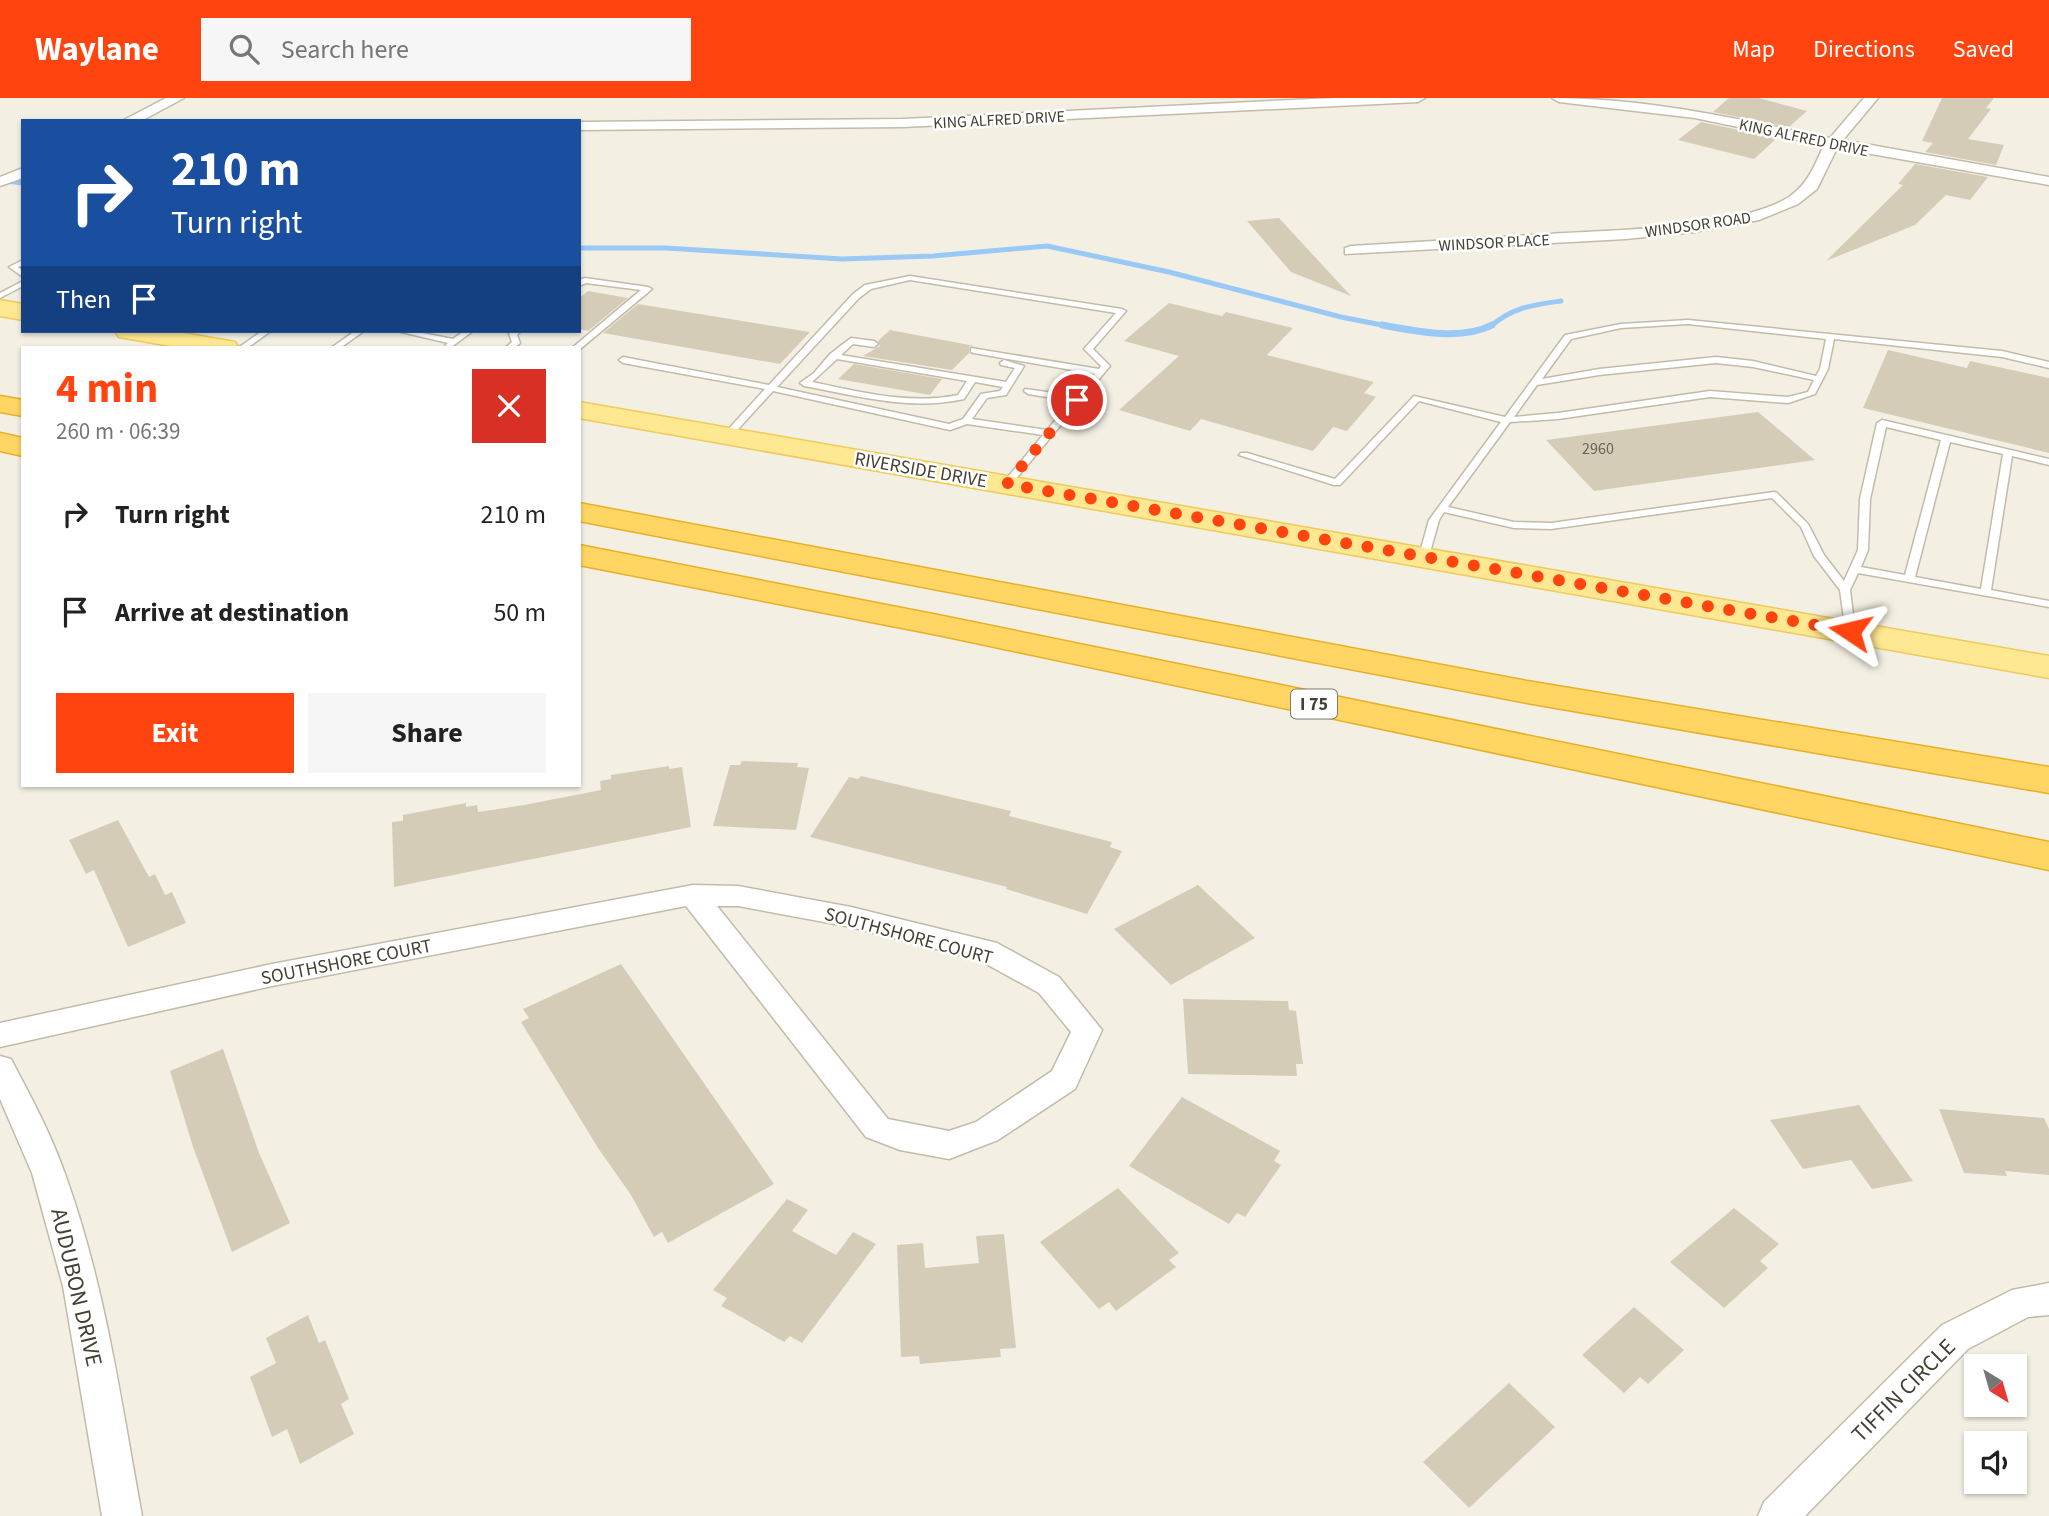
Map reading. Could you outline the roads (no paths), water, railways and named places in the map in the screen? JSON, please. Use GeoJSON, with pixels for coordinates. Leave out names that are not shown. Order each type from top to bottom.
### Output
{"type":"FeatureCollection","features":[{"type":"Feature","properties":{"kind":"highway"},"geometry":{"type":"LineString","coordinates":[[0,404],[21,408]]}},
{"type":"Feature","properties":{"kind":"highway"},"geometry":{"type":"LineString","coordinates":[[0,442],[21,447]]}},
{"type":"Feature","properties":{"kind":"highway"},"geometry":{"type":"LineString","coordinates":[[581,512],[1514,689],[2049,780]]}},
{"type":"Feature","properties":{"kind":"highway","name":"I 75"},"geometry":{"type":"LineString","coordinates":[[581,555],[938,625],[2049,856]]}},
{"type":"Feature","properties":{"kind":"main road"},"geometry":{"type":"LineString","coordinates":[[0,309],[21,312]]}},
{"type":"Feature","properties":{"kind":"main road"},"geometry":{"type":"LineString","coordinates":[[140,333],[214,346]]}},
{"type":"Feature","properties":{"kind":"main road","name":"RIVERSIDE DRIVE"},"geometry":{"type":"LineString","coordinates":[[581,410],[2049,667]]}},
{"type":"Feature","properties":{"kind":"street"},"geometry":{"type":"LineString","coordinates":[[134,119],[177,98]]}},
{"type":"Feature","properties":{"kind":"street"},"geometry":{"type":"LineString","coordinates":[[1057,98],[1068,116]]}},
{"type":"Feature","properties":{"kind":"street","name":"KING ALFRED DRIVE"},"geometry":{"type":"LineString","coordinates":[[581,126],[903,123],[1418,98]]}},
{"type":"Feature","properties":{"kind":"street","name":"KING ALFRED DRIVE"},"geometry":{"type":"LineString","coordinates":[[1559,98],[1601,99],[1695,114],[1832,144],[2049,181]]}},
{"type":"Feature","properties":{"kind":"street","name":"WINDSOR ROAD"},"geometry":{"type":"LineString","coordinates":[[1637,233],[1735,221],[1793,201],[1812,186],[1832,144],[1871,98]]}},
{"type":"Feature","properties":{"kind":"street"},"geometry":{"type":"LineString","coordinates":[[0,183],[21,173]]}},
{"type":"Feature","properties":{"kind":"street","name":"WINDSOR PLACE"},"geometry":{"type":"LineString","coordinates":[[1351,251],[1637,233]]}},
{"type":"Feature","properties":{"kind":"street","name":"SOUTHSHORE COURT"},"geometry":{"type":"LineString","coordinates":[[0,1035],[272,975],[693,895],[738,896],[851,917],[987,951],[1049,985],[1087,1030],[1064,1080],[987,1131],[949,1145],[900,1137],[877,1128],[693,895]]}},
{"type":"Feature","properties":{"kind":"street","name":"AUDUBON DRIVE"},"geometry":{"type":"LineString","coordinates":[[0,1068],[52,1180],[87,1317],[122,1516]]}},
{"type":"Feature","properties":{"kind":"street","name":"TIFFIN CIRCLE"},"geometry":{"type":"LineString","coordinates":[[1778,1516],[1955,1337],[2024,1301],[2049,1299]]}},
{"type":"Feature","properties":{"kind":"lane"},"geometry":{"type":"LineString","coordinates":[[21,263],[13,267],[21,273]]}},
{"type":"Feature","properties":{"kind":"lane"},"geometry":{"type":"LineString","coordinates":[[727,436],[856,296],[868,287],[910,278],[1122,311],[1088,349],[1106,366],[1007,484]]}},
{"type":"Feature","properties":{"kind":"lane"},"geometry":{"type":"LineString","coordinates":[[578,346],[648,289],[584,280],[581,282]]}},
{"type":"Feature","properties":{"kind":"lane"},"geometry":{"type":"LineString","coordinates":[[0,296],[21,284]]}},
{"type":"Feature","properties":{"kind":"lane"},"geometry":{"type":"LineString","coordinates":[[1424,556],[1434,520],[1568,337],[1621,326],[1688,322],[2002,354],[2049,365]]}},
{"type":"Feature","properties":{"kind":"lane"},"geometry":{"type":"LineString","coordinates":[[245,346],[264,333]]}},
{"type":"Feature","properties":{"kind":"lane"},"geometry":{"type":"LineString","coordinates":[[338,346],[357,333]]}},
{"type":"Feature","properties":{"kind":"lane"},"geometry":{"type":"LineString","coordinates":[[411,333],[455,342]]}},
{"type":"Feature","properties":{"kind":"lane"},"geometry":{"type":"LineString","coordinates":[[449,346],[466,333]]}},
{"type":"Feature","properties":{"kind":"lane"},"geometry":{"type":"LineString","coordinates":[[1244,456],[1336,483],[1417,398],[1506,420],[1558,416],[1710,394],[1788,400],[1811,394],[1819,379],[1830,338]]}},
{"type":"Feature","properties":{"kind":"lane"},"geometry":{"type":"LineString","coordinates":[[772,388],[815,379],[833,356],[850,341],[874,344]]}},
{"type":"Feature","properties":{"kind":"lane"},"geometry":{"type":"LineString","coordinates":[[974,350],[1101,372]]}},
{"type":"Feature","properties":{"kind":"lane"},"geometry":{"type":"LineString","coordinates":[[833,356],[971,381],[1008,385]]}},
{"type":"Feature","properties":{"kind":"lane"},"geometry":{"type":"LineString","coordinates":[[623,360],[772,388],[950,427],[966,421],[1048,433]]}},
{"type":"Feature","properties":{"kind":"lane"},"geometry":{"type":"LineString","coordinates":[[966,421],[984,396],[1003,393],[1020,366],[989,360]]}},
{"type":"Feature","properties":{"kind":"lane"},"geometry":{"type":"LineString","coordinates":[[1533,383],[1599,372],[1716,360],[1753,364],[1819,379]]}},
{"type":"Feature","properties":{"kind":"lane"},"geometry":{"type":"LineString","coordinates":[[804,383],[897,400],[944,402],[961,397],[971,381]]}},
{"type":"Feature","properties":{"kind":"lane"},"geometry":{"type":"LineString","coordinates":[[1028,391],[1077,400]]}},
{"type":"Feature","properties":{"kind":"lane"},"geometry":{"type":"LineString","coordinates":[[1845,590],[1863,550],[1865,499],[1882,423],[2049,462]]}},
{"type":"Feature","properties":{"kind":"lane"},"geometry":{"type":"LineString","coordinates":[[1909,579],[1946,438]]}},
{"type":"Feature","properties":{"kind":"lane"},"geometry":{"type":"LineString","coordinates":[[1985,593],[2008,452]]}},
{"type":"Feature","properties":{"kind":"lane"},"geometry":{"type":"LineString","coordinates":[[1442,509],[1503,523],[1551,526],[1774,495],[1805,526],[1819,555],[1845,590],[1850,631]]}},
{"type":"Feature","properties":{"kind":"lane"},"geometry":{"type":"LineString","coordinates":[[1855,569],[2049,604]]}},
{"type":"Feature","properties":{"kind":"waterway"},"geometry":{"type":"LineString","coordinates":[[6,181],[21,183]]}},
{"type":"Feature","properties":{"kind":"waterway"},"geometry":{"type":"LineString","coordinates":[[581,248],[666,248],[842,259],[933,256],[1047,246],[1169,272],[1341,317],[1392,327]]}},
{"type":"Feature","properties":{"kind":"waterway"},"geometry":{"type":"LineString","coordinates":[[1490,327],[1515,311],[1561,301]]}},
{"type":"Feature","properties":{"kind":"waterway"},"geometry":{"type":"LineString","coordinates":[[1382,325],[1452,334],[1480,330],[1492,325]]}}]}
